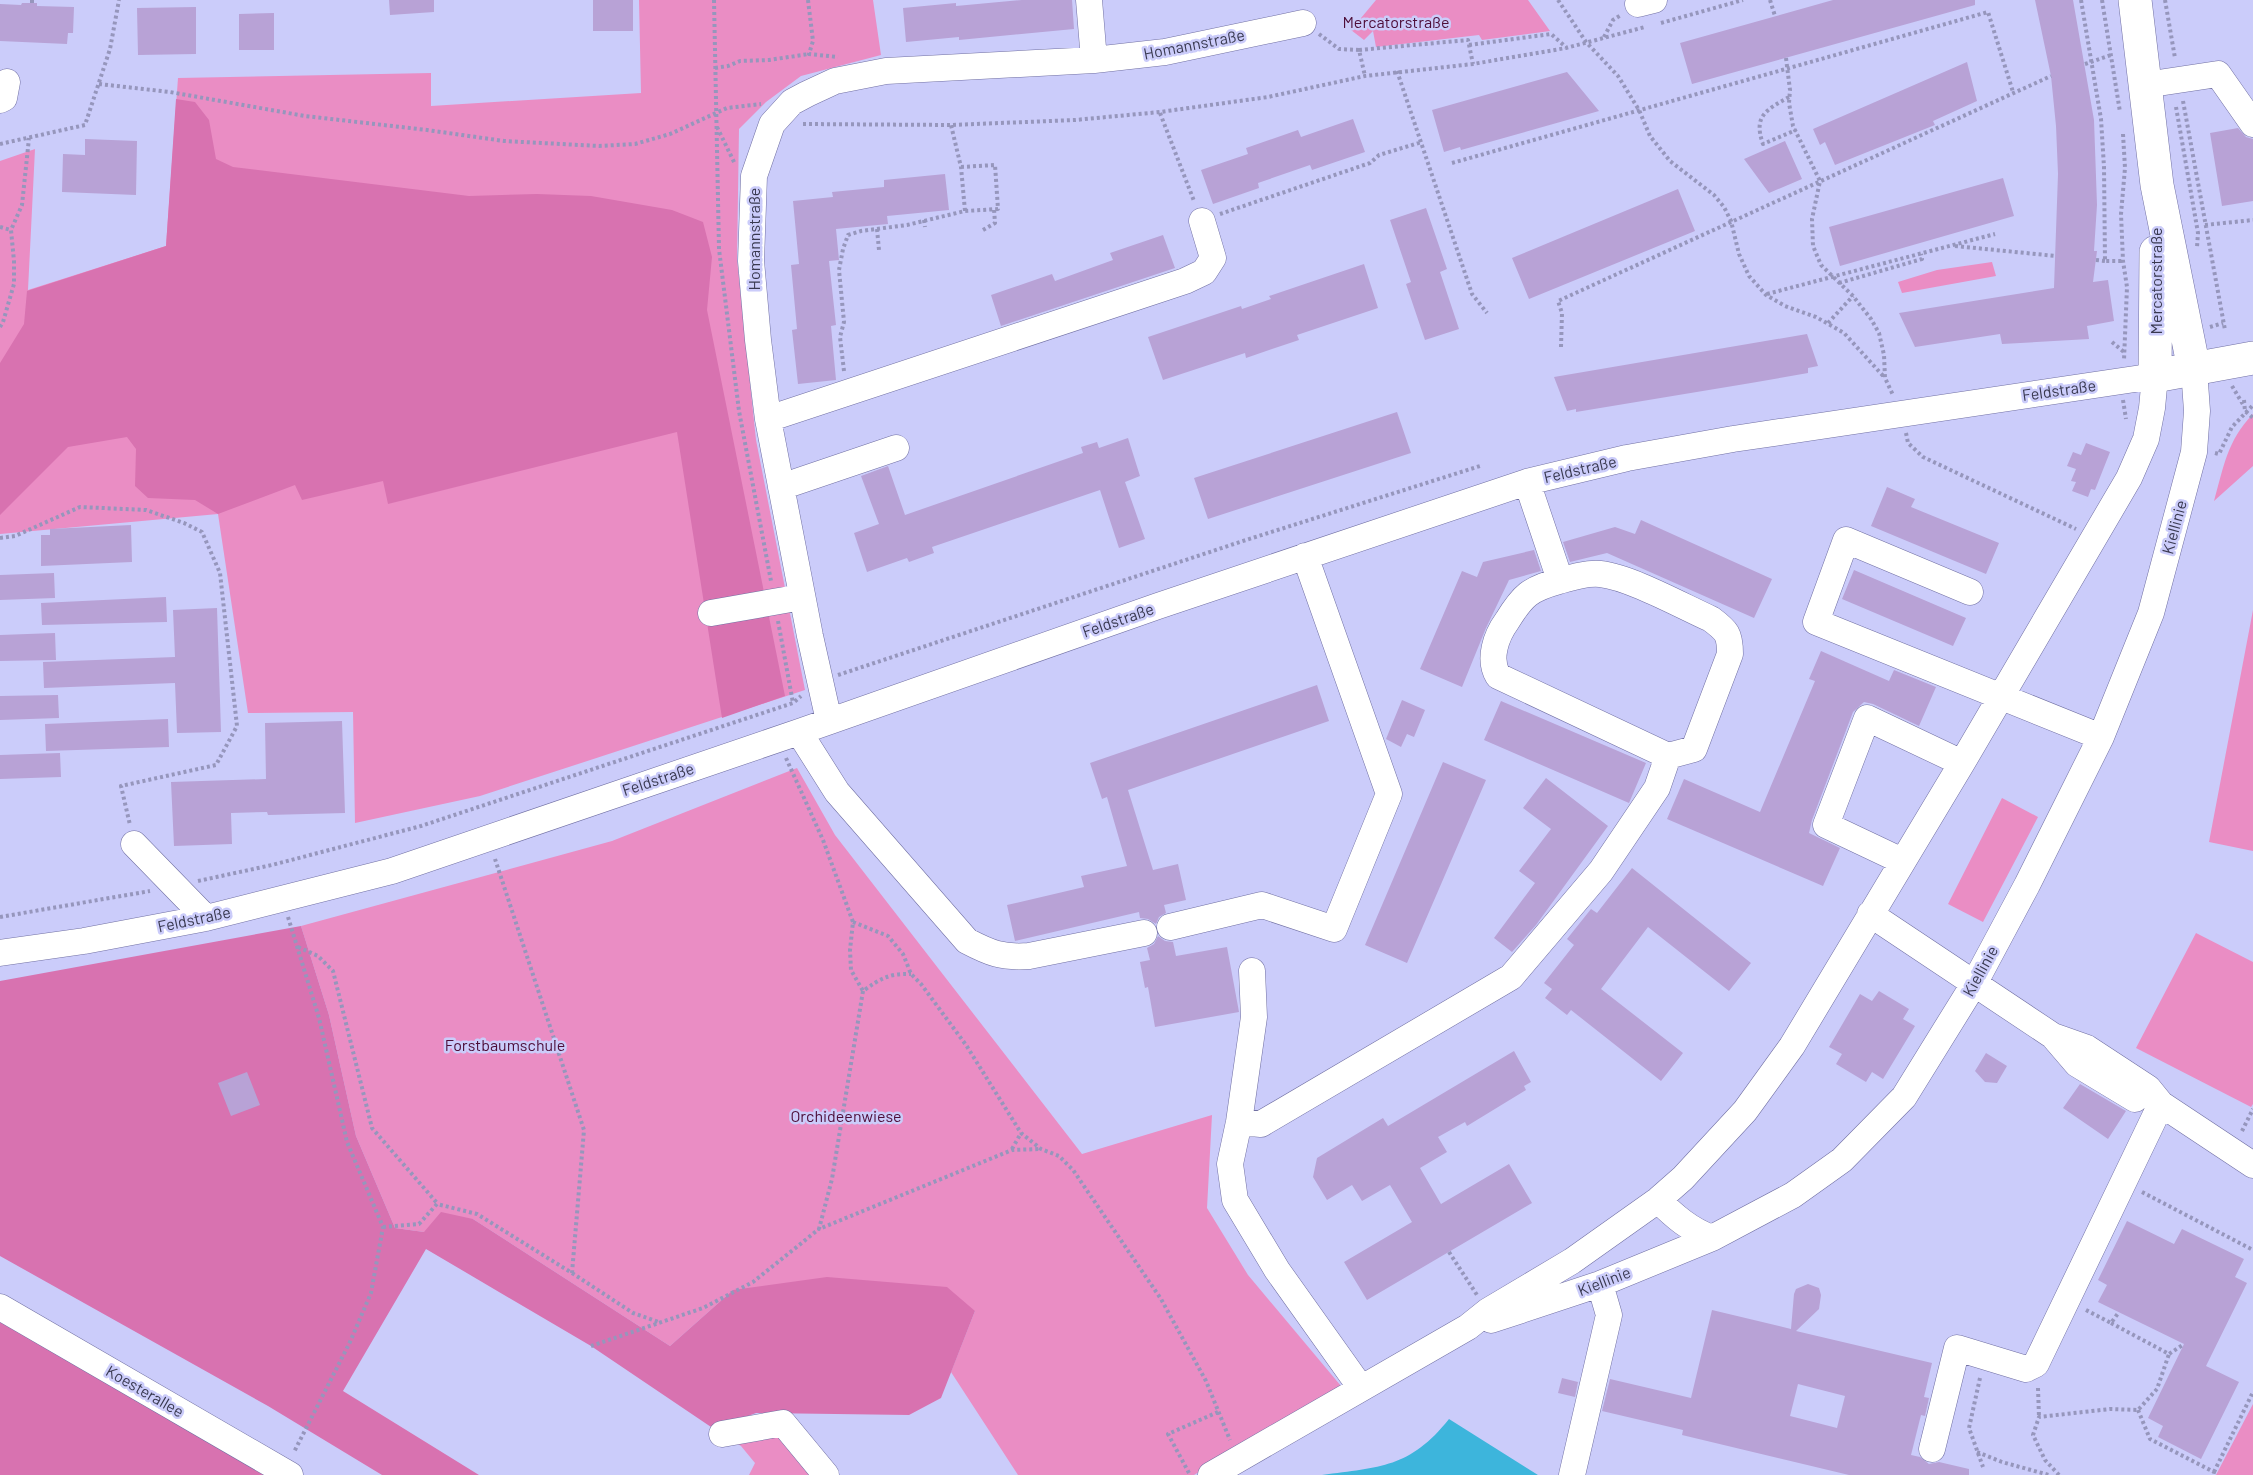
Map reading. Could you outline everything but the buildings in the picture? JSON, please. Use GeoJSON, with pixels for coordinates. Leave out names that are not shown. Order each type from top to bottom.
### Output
{"type":"FeatureCollection","features":[{"type":"Feature","properties":{"kind":"main road","name":"Mercatorstraße"},"geometry":{"type":"LineString","coordinates":[[2135,0],[2165,82],[2157,185],[2155,376]]}},
{"type":"Feature","properties":{"kind":"main road","name":"Mercatorstraße"},"geometry":{"type":"LineString","coordinates":[[2157,185],[2194,369]]}},
{"type":"Feature","properties":{"kind":"main road","name":"Feldstraße"},"geometry":{"type":"LineString","coordinates":[[2155,376],[2253,358]]}},
{"type":"Feature","properties":{"kind":"street"},"geometry":{"type":"LineString","coordinates":[[1089,0],[1094,60]]}},
{"type":"Feature","properties":{"kind":"street","name":"Homannstraße"},"geometry":{"type":"LineString","coordinates":[[829,721],[802,597],[768,419],[751,261],[754,176],[772,124],[792,102],[835,81],[886,71],[1094,60],[1165,52],[1303,23]]}},
{"type":"Feature","properties":{"kind":"street"},"geometry":{"type":"LineString","coordinates":[[2165,82],[2218,74],[2253,124]]}},
{"type":"Feature","properties":{"kind":"street"},"geometry":{"type":"LineString","coordinates":[[768,419],[1185,281],[1204,272],[1213,258],[1202,221]]}},
{"type":"Feature","properties":{"kind":"street","name":"Kiellinie"},"geometry":{"type":"LineString","coordinates":[[1468,1327],[1600,1284],[1712,1238],[1793,1196],[1842,1160],[1904,1097],[1974,984],[2032,875],[2101,737],[2151,613],[2194,452],[2197,411],[2194,369]]}},
{"type":"Feature","properties":{"kind":"street","name":"Kiellinie"},"geometry":{"type":"LineString","coordinates":[[1211,1475],[1468,1327],[1488,1311],[1572,1261],[1658,1200],[1683,1178],[1745,1111],[1792,1046],[1962,763],[2129,478],[2146,439],[2155,376]]}},
{"type":"Feature","properties":{"kind":"street","name":"Feldstraße"},"geometry":{"type":"LineString","coordinates":[[0,953],[84,941],[206,918],[392,871],[789,736],[1305,556],[1527,482],[1627,458],[1732,439],[2155,376]]}},
{"type":"Feature","properties":{"kind":"street"},"geometry":{"type":"LineString","coordinates":[[781,487],[896,448]]}},
{"type":"Feature","properties":{"kind":"street"},"geometry":{"type":"LineString","coordinates":[[1527,482],[1560,580]]}},
{"type":"Feature","properties":{"kind":"street"},"geometry":{"type":"LineString","coordinates":[[1971,592],[1846,540],[1816,622],[2101,737]]}},
{"type":"Feature","properties":{"kind":"street"},"geometry":{"type":"LineString","coordinates":[[1170,927],[1262,905],[1334,929],[1386,804],[1389,794],[1305,556]]}},
{"type":"Feature","properties":{"kind":"street"},"geometry":{"type":"LineString","coordinates":[[1583,574],[1601,574],[1624,581],[1711,619],[1723,628],[1730,639],[1730,654],[1694,749],[1668,756],[1498,676],[1493,668],[1494,650],[1503,627],[1521,598],[1541,586],[1560,580],[1583,574]]}},
{"type":"Feature","properties":{"kind":"street"},"geometry":{"type":"LineString","coordinates":[[711,613],[802,597]]}},
{"type":"Feature","properties":{"kind":"street"},"geometry":{"type":"LineString","coordinates":[[1902,861],[1826,825],[1867,718],[1962,763]]}},
{"type":"Feature","properties":{"kind":"street"},"geometry":{"type":"LineString","coordinates":[[789,736],[967,941],[993,954],[1009,958],[1143,933]]}},
{"type":"Feature","properties":{"kind":"street"},"geometry":{"type":"LineString","coordinates":[[1239,1122],[1261,1124],[1511,977],[1601,871],[1657,788],[1668,756]]}},
{"type":"Feature","properties":{"kind":"street"},"geometry":{"type":"LineString","coordinates":[[135,843],[206,918]]}},
{"type":"Feature","properties":{"kind":"street"},"geometry":{"type":"LineString","coordinates":[[1870,914],[2053,1036],[2087,1048],[2148,1088],[2161,1104],[2253,1165]]}},
{"type":"Feature","properties":{"kind":"street"},"geometry":{"type":"LineString","coordinates":[[1252,971],[1254,1017],[1239,1122],[1230,1164],[1235,1200],[1277,1270],[1361,1388]]}},
{"type":"Feature","properties":{"kind":"street"},"geometry":{"type":"LineString","coordinates":[[1932,1449],[1957,1348],[2026,1370],[2036,1364],[2161,1104]]}},
{"type":"Feature","properties":{"kind":"street"},"geometry":{"type":"LineString","coordinates":[[1658,1200],[1698,1233],[1712,1238]]}},
{"type":"Feature","properties":{"kind":"street"},"geometry":{"type":"LineString","coordinates":[[1575,1474],[1609,1315],[1600,1284]]}},
{"type":"Feature","properties":{"kind":"street","name":"Koesterallee"},"geometry":{"type":"LineString","coordinates":[[0,1307],[287,1473]]}},
{"type":"Feature","properties":{"kind":"street"},"geometry":{"type":"LineString","coordinates":[[722,1434],[783,1423],[826,1475]]}},
{"type":"Feature","properties":{"kind":"path"},"geometry":{"type":"LineString","coordinates":[[0,144],[86,125],[110,49],[119,0]]}},
{"type":"Feature","properties":{"kind":"path"},"geometry":{"type":"LineString","coordinates":[[714,0],[716,124]]}},
{"type":"Feature","properties":{"kind":"path"},"geometry":{"type":"LineString","coordinates":[[808,0],[813,41],[809,54]]}},
{"type":"Feature","properties":{"kind":"path"},"geometry":{"type":"LineString","coordinates":[[1558,0],[1586,42],[1618,76],[1639,110],[1650,136],[1670,161],[1714,195],[1724,207],[1731,222],[1739,254],[1749,276],[1766,295],[1785,306],[1828,323],[1844,333],[1885,378],[1884,355],[1879,333],[1853,296],[1821,265],[1813,246],[1812,219],[1820,181],[1796,130],[1789,97],[1786,57]]}},
{"type":"Feature","properties":{"kind":"path"},"geometry":{"type":"LineString","coordinates":[[1603,37],[1613,20],[1743,0]]}},
{"type":"Feature","properties":{"kind":"path"},"geometry":{"type":"LineString","coordinates":[[1770,0],[1775,16]]}},
{"type":"Feature","properties":{"kind":"path"},"geometry":{"type":"LineString","coordinates":[[2081,0],[2101,119],[2105,261]]}},
{"type":"Feature","properties":{"kind":"path"},"geometry":{"type":"LineString","coordinates":[[2102,0],[2120,113]]}},
{"type":"Feature","properties":{"kind":"path"},"geometry":{"type":"LineString","coordinates":[[2165,0],[2165,82],[2205,225],[2225,330]]}},
{"type":"Feature","properties":{"kind":"path"},"geometry":{"type":"LineString","coordinates":[[1452,162],[1788,66],[1988,12],[2013,92]]}},
{"type":"Feature","properties":{"kind":"path"},"geometry":{"type":"LineString","coordinates":[[772,124],[951,125],[1075,120],[1160,112],[1268,97],[1365,76],[1473,64],[1566,48],[1603,37],[1649,13]]}},
{"type":"Feature","properties":{"kind":"path"},"geometry":{"type":"LineString","coordinates":[[1303,23],[1339,49],[1359,50],[1468,40],[1473,64]]}},
{"type":"Feature","properties":{"kind":"path"},"geometry":{"type":"LineString","coordinates":[[1469,45],[1551,34],[1566,48]]}},
{"type":"Feature","properties":{"kind":"path"},"geometry":{"type":"LineString","coordinates":[[1359,50],[1365,76]]}},
{"type":"Feature","properties":{"kind":"path"},"geometry":{"type":"LineString","coordinates":[[715,68],[740,61],[769,60],[809,54],[848,58]]}},
{"type":"Feature","properties":{"kind":"path"},"geometry":{"type":"LineString","coordinates":[[2085,64],[2111,56]]}},
{"type":"Feature","properties":{"kind":"path"},"geometry":{"type":"LineString","coordinates":[[1397,71],[1472,294],[1487,313]]}},
{"type":"Feature","properties":{"kind":"path"},"geometry":{"type":"LineString","coordinates":[[1561,347],[1562,313],[1558,301],[2051,76]]}},
{"type":"Feature","properties":{"kind":"path"},"geometry":{"type":"LineString","coordinates":[[2165,82],[2183,139],[2198,233],[2197,252]]}},
{"type":"Feature","properties":{"kind":"path"},"geometry":{"type":"LineString","coordinates":[[99,84],[170,92],[305,116],[427,129],[504,141],[599,146],[635,144],[670,134],[716,112],[742,105],[792,102]]}},
{"type":"Feature","properties":{"kind":"path"},"geometry":{"type":"LineString","coordinates":[[1789,97],[1770,107],[1761,116],[1758,125],[1763,144],[1796,130]]}},
{"type":"Feature","properties":{"kind":"path"},"geometry":{"type":"LineString","coordinates":[[1160,112],[1202,221],[1371,163],[1379,155],[1422,141]]}},
{"type":"Feature","properties":{"kind":"path"},"geometry":{"type":"LineString","coordinates":[[2122,124],[2125,168],[2121,214],[2123,261],[2127,287],[2124,346]]}},
{"type":"Feature","properties":{"kind":"path"},"geometry":{"type":"LineString","coordinates":[[951,125],[962,167],[965,211]]}},
{"type":"Feature","properties":{"kind":"path"},"geometry":{"type":"LineString","coordinates":[[0,327],[14,284],[11,230],[22,205],[29,138]]}},
{"type":"Feature","properties":{"kind":"path"},"geometry":{"type":"LineString","coordinates":[[846,393],[840,337],[844,322],[839,270],[848,235],[907,225],[965,211],[998,209],[995,165],[962,167]]}},
{"type":"Feature","properties":{"kind":"path"},"geometry":{"type":"LineString","coordinates":[[983,230],[995,224],[994,209]]}},
{"type":"Feature","properties":{"kind":"path"},"geometry":{"type":"LineString","coordinates":[[924,220],[925,227]]}},
{"type":"Feature","properties":{"kind":"path"},"geometry":{"type":"LineString","coordinates":[[2205,225],[2253,220]]}},
{"type":"Feature","properties":{"kind":"path"},"geometry":{"type":"LineString","coordinates":[[0,227],[11,230]]}},
{"type":"Feature","properties":{"kind":"path"},"geometry":{"type":"LineString","coordinates":[[877,229],[879,250]]}},
{"type":"Feature","properties":{"kind":"path"},"geometry":{"type":"LineString","coordinates":[[1766,295],[1995,234]]}},
{"type":"Feature","properties":{"kind":"path"},"geometry":{"type":"LineString","coordinates":[[1951,246],[2056,256]]}},
{"type":"Feature","properties":{"kind":"path"},"geometry":{"type":"LineString","coordinates":[[1839,282],[1922,259],[1921,254]]}},
{"type":"Feature","properties":{"kind":"path"},"geometry":{"type":"LineString","coordinates":[[2096,260],[2123,261]]}},
{"type":"Feature","properties":{"kind":"path"},"geometry":{"type":"LineString","coordinates":[[1828,323],[1853,296]]}},
{"type":"Feature","properties":{"kind":"path"},"geometry":{"type":"LineString","coordinates":[[2210,327],[2223,323]]}},
{"type":"Feature","properties":{"kind":"path"},"geometry":{"type":"LineString","coordinates":[[2243,405],[2253,405]]}},
{"type":"Feature","properties":{"kind":"path"},"geometry":{"type":"LineString","coordinates":[[2243,405],[2253,418]]}},
{"type":"Feature","properties":{"kind":"path"},"geometry":{"type":"LineString","coordinates":[[2213,453],[2219,454],[2243,405]]}},
{"type":"Feature","properties":{"kind":"path"},"geometry":{"type":"LineString","coordinates":[[1908,443],[1923,457],[2079,530]]}},
{"type":"Feature","properties":{"kind":"path"},"geometry":{"type":"LineString","coordinates":[[0,917],[175,886],[272,865],[421,826],[793,703],[820,682],[1235,544],[1480,466]]}},
{"type":"Feature","properties":{"kind":"path"},"geometry":{"type":"LineString","coordinates":[[0,538],[15,536],[80,507],[146,510],[202,532],[220,573],[237,726],[216,765],[121,786],[135,843]]}},
{"type":"Feature","properties":{"kind":"path"},"geometry":{"type":"LineString","coordinates":[[789,736],[853,922],[850,950],[851,970],[863,991],[832,1179],[819,1229]]}},
{"type":"Feature","properties":{"kind":"path"},"geometry":{"type":"LineString","coordinates":[[488,837],[584,1130],[572,1273]]}},
{"type":"Feature","properties":{"kind":"path"},"geometry":{"type":"LineString","coordinates":[[287,1473],[371,1293],[383,1227],[347,1142],[320,1018],[290,922]]}},
{"type":"Feature","properties":{"kind":"path"},"geometry":{"type":"LineString","coordinates":[[853,922],[888,936],[903,954],[911,974],[966,1045],[1021,1133],[1041,1149],[1059,1156],[1073,1170],[1161,1299],[1206,1382],[1234,1449]]}},
{"type":"Feature","properties":{"kind":"path"},"geometry":{"type":"LineString","coordinates":[[297,946],[318,956],[333,971],[372,1128],[437,1204],[477,1214],[633,1313],[659,1322]]}},
{"type":"Feature","properties":{"kind":"path"},"geometry":{"type":"LineString","coordinates":[[863,991],[882,978],[896,973],[911,974]]}},
{"type":"Feature","properties":{"kind":"path"},"geometry":{"type":"LineString","coordinates":[[1012,1150],[1021,1133]]}},
{"type":"Feature","properties":{"kind":"path"},"geometry":{"type":"LineString","coordinates":[[591,1346],[703,1308],[753,1282],[819,1229],[1012,1150],[1041,1149]]}},
{"type":"Feature","properties":{"kind":"path"},"geometry":{"type":"LineString","coordinates":[[2124,1182],[2253,1250]]}},
{"type":"Feature","properties":{"kind":"path"},"geometry":{"type":"LineString","coordinates":[[383,1227],[419,1224],[437,1204]]}},
{"type":"Feature","properties":{"kind":"path"},"geometry":{"type":"LineString","coordinates":[[1449,1252],[1488,1311]]}},
{"type":"Feature","properties":{"kind":"path"},"geometry":{"type":"LineString","coordinates":[[2067,1299],[2169,1354]]}},
{"type":"Feature","properties":{"kind":"path"},"geometry":{"type":"LineString","coordinates":[[2111,1323],[2119,1312]]}},
{"type":"Feature","properties":{"kind":"path"},"geometry":{"type":"LineString","coordinates":[[2039,1417],[2110,1409],[2138,1410],[2157,1389],[2169,1354],[2184,1344]]}},
{"type":"Feature","properties":{"kind":"path"},"geometry":{"type":"LineString","coordinates":[[1983,1467],[1969,1428],[1985,1357]]}},
{"type":"Feature","properties":{"kind":"path"},"geometry":{"type":"LineString","coordinates":[[2036,1364],[2039,1417],[2033,1436],[2045,1460],[2059,1475]]}},
{"type":"Feature","properties":{"kind":"path"},"geometry":{"type":"LineString","coordinates":[[2138,1410],[2150,1439],[2214,1473],[2253,1392]]}},
{"type":"Feature","properties":{"kind":"path"},"geometry":{"type":"LineString","coordinates":[[1189,1474],[1168,1434],[1218,1412]]}},
{"type":"Feature","properties":{"kind":"path"},"geometry":{"type":"LineString","coordinates":[[1976,1452],[2049,1475]]}},
{"type":"Feature","properties":{"kind":"green space"},"geometry":{"type":"Polygon","coordinates":[[[639,0],[873,0],[881,55],[801,76],[766,102],[739,129],[737,259],[756,440],[805,690],[480,796],[355,823],[353,712],[248,713],[218,514],[0,534],[0,161],[35,149],[28,290],[166,246],[178,78],[431,73],[431,106],[641,93],[639,0]]]}},
{"type":"Feature","properties":{"kind":"green space","name":"Mercatorstraße"},"geometry":{"type":"Polygon","coordinates":[[[1376,0],[1528,0],[1550,31],[1482,40],[1479,35],[1376,47],[1373,31],[1364,40],[1351,30],[1376,0]]]}},
{"type":"Feature","properties":{"kind":"green space"},"geometry":{"type":"Polygon","coordinates":[[[1992,262],[1996,276],[1902,293],[1898,282],[1937,270],[1992,262]]]}},
{"type":"Feature","properties":{"kind":"green space"},"geometry":{"type":"Polygon","coordinates":[[[2253,414],[2253,466],[2214,501],[2232,444],[2253,414]]]}},
{"type":"Feature","properties":{"kind":"green space"},"geometry":{"type":"Polygon","coordinates":[[[2253,610],[2253,851],[2209,842],[2253,610]]]}},
{"type":"Feature","properties":{"kind":"green space","name":"Orchideenwiese"},"geometry":{"type":"Polygon","coordinates":[[[797,768],[835,835],[1082,1154],[1212,1115],[1207,1208],[1248,1275],[1341,1386],[1194,1475],[1018,1475],[951,1372],[975,1311],[733,1290],[670,1346],[473,1219],[424,1232],[395,1228],[356,1136],[329,1015],[301,926],[612,841],[797,768]]]}},
{"type":"Feature","properties":{"kind":"green space"},"geometry":{"type":"Polygon","coordinates":[[[2002,798],[2038,817],[1983,922],[1948,904],[2002,798]]]}},
{"type":"Feature","properties":{"kind":"green space"},"geometry":{"type":"Polygon","coordinates":[[[2196,933],[2253,962],[2253,1104],[2251,1107],[2136,1048],[2196,933]]]}},
{"type":"Feature","properties":{"kind":"green space"},"geometry":{"type":"Polygon","coordinates":[[[2253,1404],[2253,1475],[2216,1475],[2253,1404]]]}},
{"type":"Feature","properties":{"kind":"green space"},"geometry":{"type":"Polygon","coordinates":[[[783,1423],[826,1475],[749,1475],[755,1463],[741,1446],[722,1434],[783,1423]]]}},
{"type":"Feature","properties":{"kind":"shaded area"},"geometry":{"type":"Polygon","coordinates":[[[176,99],[195,102],[209,120],[216,159],[233,167],[469,196],[537,194],[591,196],[672,210],[703,222],[712,257],[707,310],[785,696],[722,718],[677,432],[388,504],[383,481],[302,500],[295,485],[218,514],[195,500],[148,498],[135,486],[136,449],[127,437],[68,447],[0,515],[0,363],[24,324],[27,291],[166,246],[176,99]]]}},
{"type":"Feature","properties":{"kind":"shaded area"},"geometry":{"type":"Polygon","coordinates":[[[301,926],[329,1015],[356,1136],[395,1228],[424,1232],[441,1212],[473,1219],[670,1346],[733,1290],[827,1277],[947,1287],[975,1311],[941,1398],[909,1415],[756,1413],[714,1429],[591,1346],[426,1249],[343,1391],[479,1475],[382,1475],[268,1406],[0,1256],[0,981],[301,926]]]}},
{"type":"Feature","properties":{"kind":"shaded area"},"geometry":{"type":"Polygon","coordinates":[[[0,1321],[268,1475],[0,1475],[0,1321]]]}},
{"type":"Feature","properties":{"kind":"water"},"geometry":{"type":"Polygon","coordinates":[[[1449,1419],[1538,1475],[1322,1475],[1377,1467],[1407,1456],[1435,1435],[1449,1419]]]}},
{"type":"Feature","properties":{"kind":"park label","name":"Forstbaumschule"},"geometry":{"type":"Point","coordinates":[505,1045]}}]}
